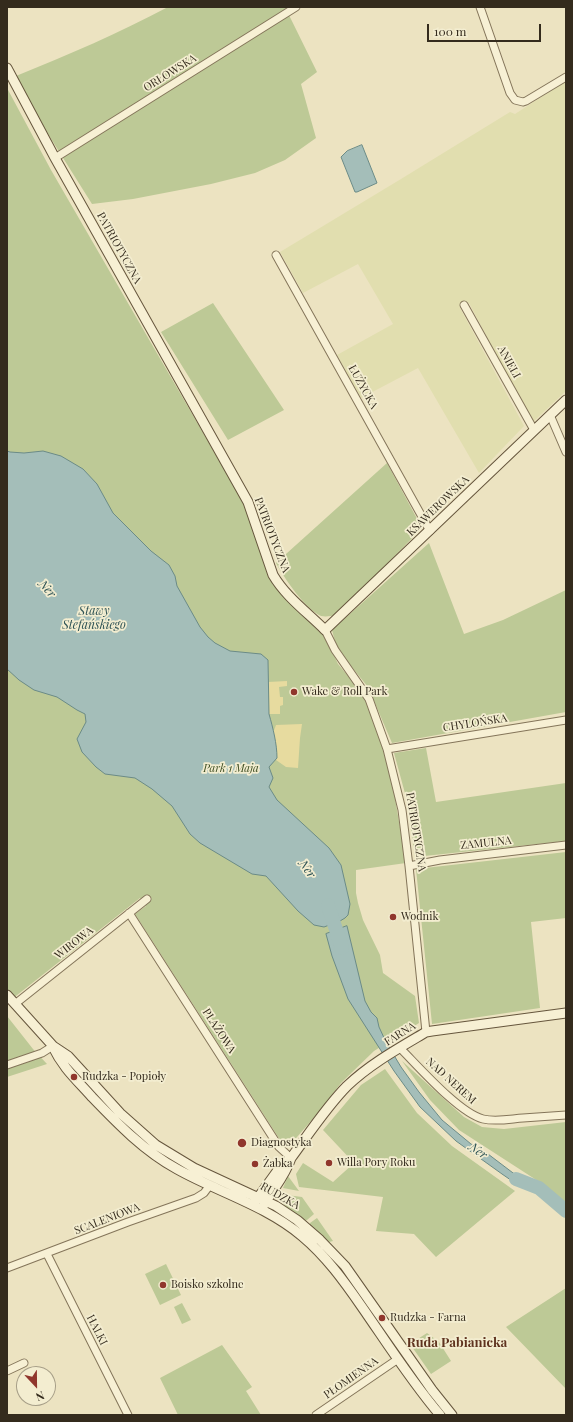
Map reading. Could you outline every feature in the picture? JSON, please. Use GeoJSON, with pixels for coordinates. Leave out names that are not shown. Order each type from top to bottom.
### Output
{"type":"FeatureCollection","features":[{"type":"Feature","properties":{"kind":"street","name":"ORŁOWSKA"},"geometry":{"type":"LineString","coordinates":[[55,158],[296,7]]}},
{"type":"Feature","properties":{"kind":"street"},"geometry":{"type":"LineString","coordinates":[[480,7],[510,93],[515,100],[523,102],[526,101],[566,77]]}},
{"type":"Feature","properties":{"kind":"street","name":"PATRIOTYCZNA"},"geometry":{"type":"LineString","coordinates":[[7,68],[10,78],[248,502],[276,580],[287,594],[325,630],[335,650],[369,699],[387,749],[402,810],[426,1032]]}},
{"type":"Feature","properties":{"kind":"street","name":"ŁUŻYCKA"},"geometry":{"type":"LineString","coordinates":[[276,255],[430,531]]}},
{"type":"Feature","properties":{"kind":"street","name":"ANIELI"},"geometry":{"type":"LineString","coordinates":[[464,305],[534,430]]}},
{"type":"Feature","properties":{"kind":"street","name":"KSAWEROWSKA"},"geometry":{"type":"LineString","coordinates":[[325,630],[566,400]]}},
{"type":"Feature","properties":{"kind":"street"},"geometry":{"type":"LineString","coordinates":[[550,415],[566,452]]}},
{"type":"Feature","properties":{"kind":"street","name":"CHYLOŃSKA"},"geometry":{"type":"LineString","coordinates":[[387,749],[566,720]]}},
{"type":"Feature","properties":{"kind":"street","name":"ZAMULNA"},"geometry":{"type":"LineString","coordinates":[[409,866],[440,860],[566,845]]}},
{"type":"Feature","properties":{"kind":"street","name":"WIROWA"},"geometry":{"type":"LineString","coordinates":[[15,1004],[147,899]]}},
{"type":"Feature","properties":{"kind":"street","name":"PLAŻOWA"},"geometry":{"type":"LineString","coordinates":[[129,913],[279,1147],[291,1158]]}},
{"type":"Feature","properties":{"kind":"street","name":"RUDZKA"},"geometry":{"type":"LineString","coordinates":[[7,994],[53,1046],[68,1056],[120,1113],[156,1145],[194,1168],[259,1203],[302,1236],[325,1257],[440,1415]]}},
{"type":"Feature","properties":{"kind":"street","name":"FARNA"},"geometry":{"type":"LineString","coordinates":[[259,1203],[281,1166],[291,1158],[341,1093],[360,1075],[398,1049],[426,1032],[566,1013]]}},
{"type":"Feature","properties":{"kind":"street"},"geometry":{"type":"LineString","coordinates":[[7,1065],[42,1052],[53,1046]]}},
{"type":"Feature","properties":{"kind":"street","name":"RUDZKA"},"geometry":{"type":"LineString","coordinates":[[53,1046],[60,1062],[102,1108],[138,1142],[170,1165],[210,1185],[259,1203],[297,1220],[332,1251],[352,1276],[432,1390],[452,1415]]}},
{"type":"Feature","properties":{"kind":"street","name":"NAD NEREM"},"geometry":{"type":"LineString","coordinates":[[398,1049],[452,1099],[479,1118],[502,1120],[566,1115]]}},
{"type":"Feature","properties":{"kind":"street","name":"SCALENIOWA"},"geometry":{"type":"LineString","coordinates":[[7,1268],[196,1198],[204,1193],[210,1185]]}},
{"type":"Feature","properties":{"kind":"street","name":"HALKI"},"geometry":{"type":"LineString","coordinates":[[47,1254],[128,1415]]}},
{"type":"Feature","properties":{"kind":"street","name":"PŁOMIENNA"},"geometry":{"type":"LineString","coordinates":[[316,1415],[398,1359]]}},
{"type":"Feature","properties":{"kind":"street"},"geometry":{"type":"LineString","coordinates":[[7,1371],[24,1363]]}},
{"type":"Feature","properties":{"kind":"shaded area"},"geometry":{"type":"Polygon","coordinates":[[[566,81],[566,391],[532,423],[469,303],[460,308],[524,426],[479,473],[418,368],[361,398],[337,355],[393,324],[358,264],[303,293],[280,252],[510,112],[515,114],[566,81]]]}},
{"type":"Feature","properties":{"kind":"green space"},"geometry":{"type":"Polygon","coordinates":[[[168,7],[288,7],[286,9],[317,72],[301,84],[316,138],[285,160],[255,173],[211,184],[133,199],[92,204],[48,134],[16,76],[131,26],[168,7]]]}},
{"type":"Feature","properties":{"kind":"green space","name":"Park 1 Maja"},"geometry":{"type":"Polygon","coordinates":[[[7,88],[51,170],[250,514],[268,573],[325,636],[338,664],[365,696],[388,757],[406,863],[356,870],[356,893],[363,920],[380,955],[383,973],[415,996],[419,1023],[374,1051],[341,1083],[318,1113],[290,1145],[282,1143],[135,914],[146,906],[140,898],[7,1003],[7,88]]]}},
{"type":"Feature","properties":{"kind":"green space"},"geometry":{"type":"Polygon","coordinates":[[[213,303],[284,410],[228,440],[161,332],[213,303]]]}},
{"type":"Feature","properties":{"kind":"green space"},"geometry":{"type":"Polygon","coordinates":[[[387,463],[422,528],[337,615],[321,616],[315,613],[302,601],[284,577],[276,563],[387,463]]]}},
{"type":"Feature","properties":{"kind":"green space"},"geometry":{"type":"Polygon","coordinates":[[[429,543],[464,634],[503,620],[566,590],[566,712],[392,743],[368,687],[337,649],[332,630],[429,543]]]}},
{"type":"Feature","properties":{"kind":"green space"},"geometry":{"type":"Polygon","coordinates":[[[426,748],[436,802],[566,783],[566,841],[415,857],[406,797],[394,753],[426,748]]]}},
{"type":"Feature","properties":{"kind":"green space"},"geometry":{"type":"Polygon","coordinates":[[[566,852],[566,918],[531,922],[540,1008],[432,1024],[416,869],[566,852]]]}},
{"type":"Feature","properties":{"kind":"green space"},"geometry":{"type":"Polygon","coordinates":[[[7,1016],[33,1049],[47,1064],[7,1077],[7,1016]]]}},
{"type":"Feature","properties":{"kind":"green space"},"geometry":{"type":"Polygon","coordinates":[[[402,1061],[464,1117],[482,1127],[504,1129],[566,1122],[566,1205],[541,1183],[459,1130],[430,1100],[402,1061]]]}},
{"type":"Feature","properties":{"kind":"green space"},"geometry":{"type":"Polygon","coordinates":[[[70,1063],[128,1126],[237,1193],[183,1168],[153,1149],[127,1127],[102,1102],[68,1065],[70,1063]]]}},
{"type":"Feature","properties":{"kind":"green space"},"geometry":{"type":"Polygon","coordinates":[[[385,1069],[417,1113],[452,1146],[515,1191],[436,1257],[414,1234],[376,1231],[383,1197],[299,1187],[296,1174],[303,1163],[333,1182],[354,1163],[323,1130],[361,1085],[385,1069]]]}},
{"type":"Feature","properties":{"kind":"green space"},"geometry":{"type":"Polygon","coordinates":[[[288,1176],[299,1191],[283,1188],[288,1176]]]}},
{"type":"Feature","properties":{"kind":"green space"},"geometry":{"type":"Polygon","coordinates":[[[279,1194],[302,1197],[314,1214],[305,1221],[282,1203],[279,1194]]]}},
{"type":"Feature","properties":{"kind":"green space"},"geometry":{"type":"Polygon","coordinates":[[[274,1210],[290,1219],[310,1235],[337,1262],[360,1293],[392,1341],[391,1342],[348,1280],[274,1210]]]}},
{"type":"Feature","properties":{"kind":"green space"},"geometry":{"type":"Polygon","coordinates":[[[317,1218],[333,1241],[329,1242],[310,1225],[310,1223],[317,1218]]]}},
{"type":"Feature","properties":{"kind":"green space","name":"Boisko szkolne"},"geometry":{"type":"Polygon","coordinates":[[[166,1264],[181,1295],[160,1305],[145,1274],[166,1264]]]}},
{"type":"Feature","properties":{"kind":"green space"},"geometry":{"type":"Polygon","coordinates":[[[566,1288],[566,1389],[506,1327],[566,1288]]]}},
{"type":"Feature","properties":{"kind":"green space","name":"Boisko szkolne"},"geometry":{"type":"Polygon","coordinates":[[[182,1303],[191,1320],[182,1324],[174,1307],[182,1303]]]}},
{"type":"Feature","properties":{"kind":"green space"},"geometry":{"type":"Polygon","coordinates":[[[427,1333],[439,1342],[451,1361],[431,1374],[410,1344],[427,1333]]]}},
{"type":"Feature","properties":{"kind":"green space"},"geometry":{"type":"Polygon","coordinates":[[[395,1344],[447,1415],[445,1415],[427,1393],[393,1346],[395,1344]]]}},
{"type":"Feature","properties":{"kind":"green space"},"geometry":{"type":"Polygon","coordinates":[[[222,1345],[252,1387],[246,1391],[261,1415],[178,1415],[160,1378],[222,1345]]]}},
{"type":"Feature","properties":{"kind":"sand"},"geometry":{"type":"Polygon","coordinates":[[[287,681],[287,686],[279,687],[280,697],[283,697],[283,705],[280,706],[280,714],[269,714],[268,682],[287,681]]]}},
{"type":"Feature","properties":{"kind":"sand"},"geometry":{"type":"Polygon","coordinates":[[[302,724],[298,768],[286,767],[276,760],[277,750],[273,733],[276,725],[302,724]]]}},
{"type":"Feature","properties":{"kind":"water"},"geometry":{"type":"Polygon","coordinates":[[[362,145],[377,183],[355,192],[341,157],[347,151],[362,145]]]}},
{"type":"Feature","properties":{"kind":"water","name":"Stawy Stefańskiego"},"geometry":{"type":"Polygon","coordinates":[[[7,451],[24,453],[43,451],[61,456],[83,469],[97,484],[113,513],[151,551],[169,565],[175,576],[177,586],[200,627],[208,637],[215,643],[230,651],[261,654],[268,660],[269,714],[276,742],[277,753],[277,758],[269,767],[273,778],[269,787],[277,800],[329,848],[341,865],[350,904],[348,915],[345,918],[324,927],[314,925],[298,911],[266,876],[252,874],[200,843],[190,834],[172,806],[152,789],[135,778],[105,774],[82,752],[77,739],[86,722],[85,714],[57,697],[34,690],[19,680],[7,669],[7,451]]]}},
{"type":"Feature","properties":{"kind":"water"},"geometry":{"type":"Polygon","coordinates":[[[347,926],[365,1001],[371,1012],[377,1018],[379,1027],[386,1042],[401,1067],[442,1120],[471,1144],[488,1154],[521,1179],[533,1185],[529,1189],[518,1185],[456,1141],[420,1107],[394,1071],[348,999],[332,956],[326,934],[347,926]]]}},
{"type":"Feature","properties":{"kind":"waterway","name":"Ner"},"geometry":{"type":"LineString","coordinates":[[328,905],[342,948]]}},
{"type":"Feature","properties":{"kind":"waterway","name":"Ner"},"geometry":{"type":"LineString","coordinates":[[516,1179],[539,1188],[566,1211]]}},
{"type":"Feature","properties":{"kind":"place","name":"Wake & Roll Park"},"geometry":{"type":"Point","coordinates":[294,692]}},
{"type":"Feature","properties":{"kind":"place","name":"Wodnik"},"geometry":{"type":"Point","coordinates":[393,917]}},
{"type":"Feature","properties":{"kind":"place","name":"Rudzka - Popioły"},"geometry":{"type":"Point","coordinates":[74,1077]}},
{"type":"Feature","properties":{"kind":"place","name":"Diagnostyka"},"geometry":{"type":"Point","coordinates":[242,1143]}},
{"type":"Feature","properties":{"kind":"place","name":"Willa Pory Roku"},"geometry":{"type":"Point","coordinates":[329,1163]}},
{"type":"Feature","properties":{"kind":"place","name":"Żabka"},"geometry":{"type":"Point","coordinates":[255,1164]}},
{"type":"Feature","properties":{"kind":"place","name":"Boisko szkolne"},"geometry":{"type":"Point","coordinates":[163,1285]}},
{"type":"Feature","properties":{"kind":"place","name":"Rudzka - Farna"},"geometry":{"type":"Point","coordinates":[382,1318]}},
{"type":"Feature","properties":{"kind":"district","name":"Ruda Pabianicka"},"geometry":{"type":"Point","coordinates":[457,1343]}}]}
